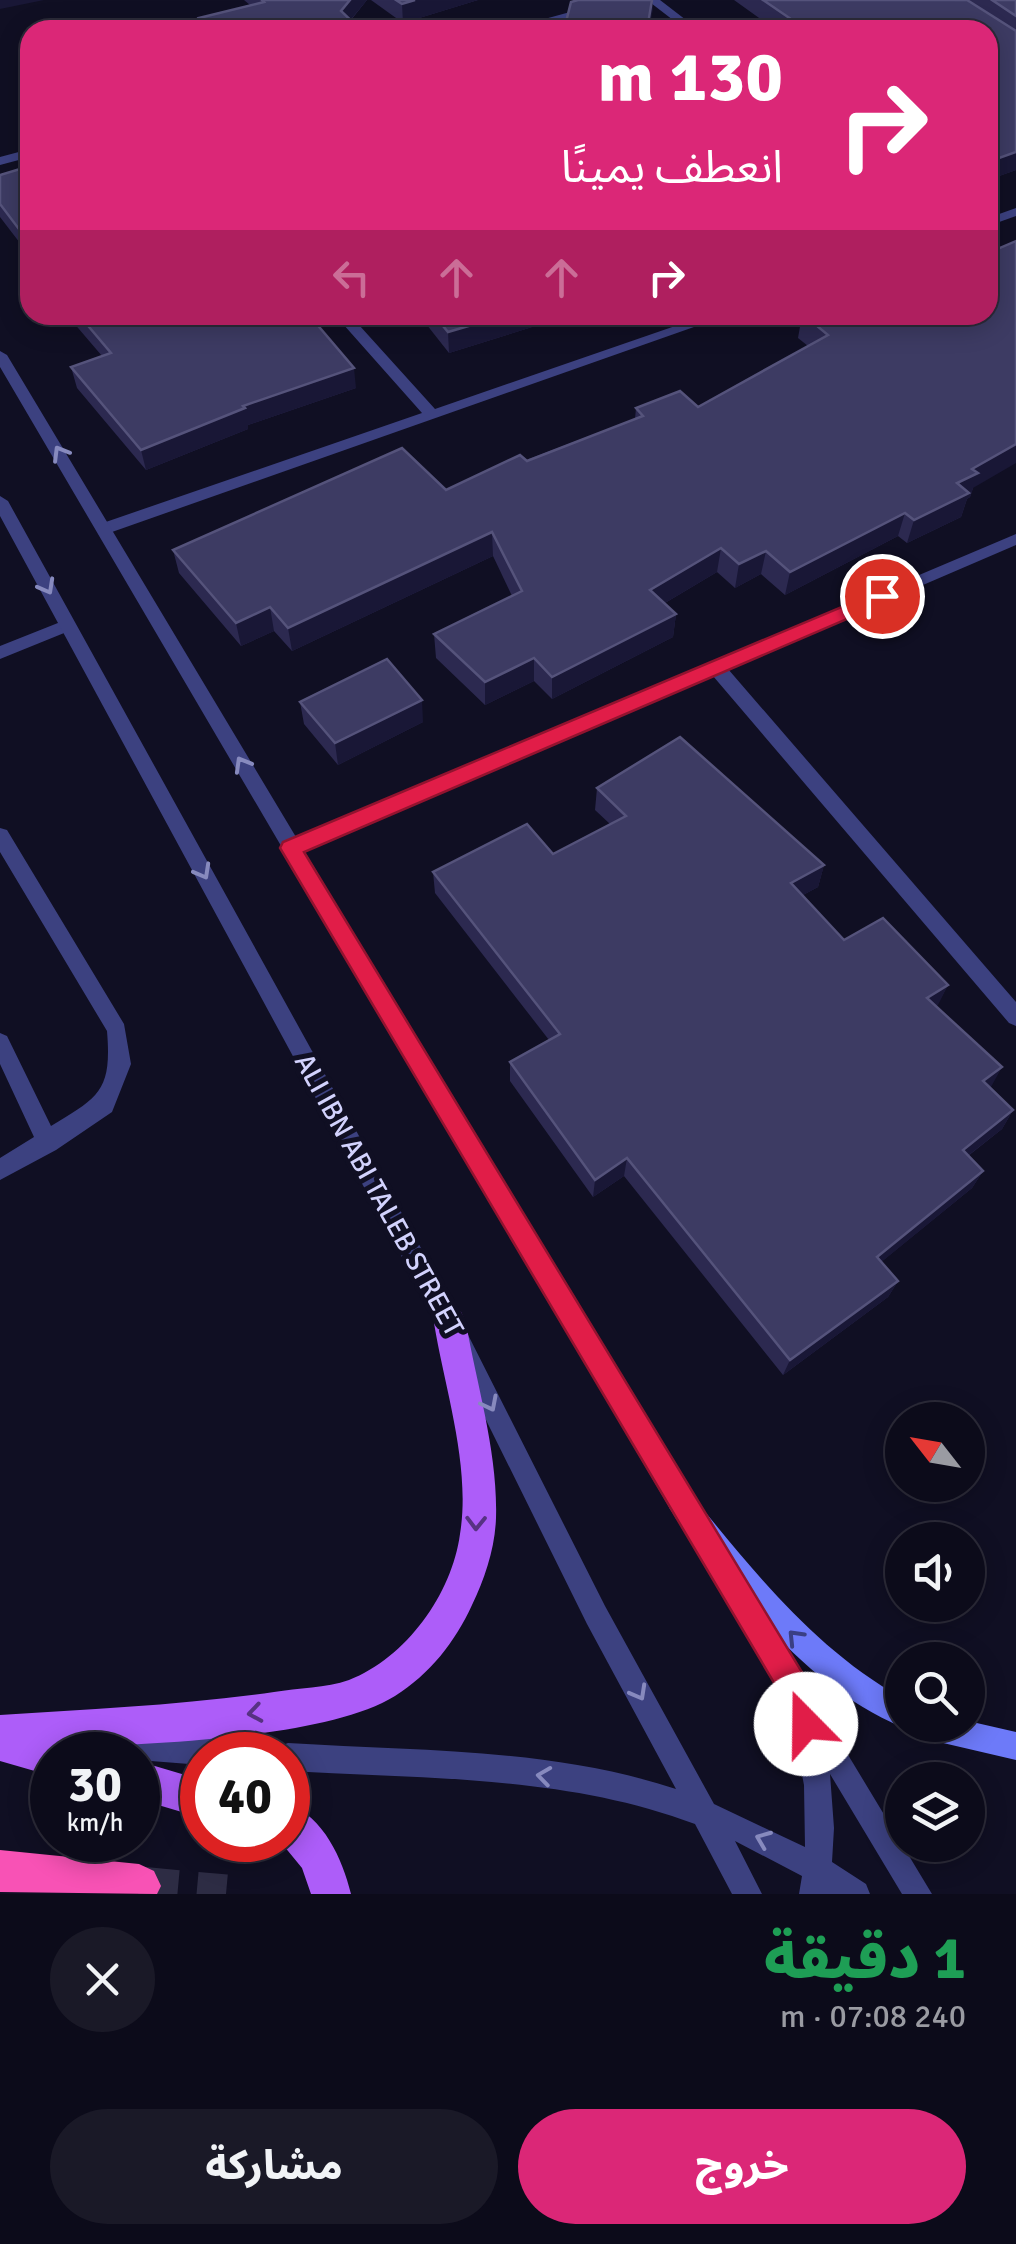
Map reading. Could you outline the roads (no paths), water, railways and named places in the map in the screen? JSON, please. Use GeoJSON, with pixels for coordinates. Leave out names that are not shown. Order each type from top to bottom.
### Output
{"type":"FeatureCollection","features":[{"type":"Feature","properties":{"kind":"highway"},"geometry":{"type":"LineString","coordinates":[[0,1871],[139,1886]]}},
{"type":"Feature","properties":{"kind":"main road"},"geometry":{"type":"LineString","coordinates":[[0,1738],[243,1716],[354,1696],[400,1670],[436,1634],[466,1583],[478,1530],[474,1474],[450,1323]]}},
{"type":"Feature","properties":{"kind":"main road"},"geometry":{"type":"LineString","coordinates":[[680,1500],[808,1650],[885,1704]]}},
{"type":"Feature","properties":{"kind":"main road"},"geometry":{"type":"LineString","coordinates":[[0,1738],[30,1748]]}},
{"type":"Feature","properties":{"kind":"main road"},"geometry":{"type":"LineString","coordinates":[[985,1739],[1016,1746]]}},
{"type":"Feature","properties":{"kind":"main road"},"geometry":{"type":"LineString","coordinates":[[310,1845],[328,1876],[332,1894]]}},
{"type":"Feature","properties":{"kind":"street"},"geometry":{"type":"LineString","coordinates":[[572,0],[585,11]]}},
{"type":"Feature","properties":{"kind":"street"},"geometry":{"type":"LineString","coordinates":[[549,20],[627,0]]}},
{"type":"Feature","properties":{"kind":"street"},"geometry":{"type":"LineString","coordinates":[[653,0],[680,20]]}},
{"type":"Feature","properties":{"kind":"street"},"geometry":{"type":"LineString","coordinates":[[351,325],[432,415]]}},
{"type":"Feature","properties":{"kind":"street"},"geometry":{"type":"LineString","coordinates":[[106,528],[688,325]]}},
{"type":"Feature","properties":{"kind":"street"},"geometry":{"type":"LineString","coordinates":[[0,355],[918,1894]]}},
{"type":"Feature","properties":{"kind":"street","name":"ALI IBN ABI TALEB STREET"},"geometry":{"type":"LineString","coordinates":[[0,501],[450,1323],[596,1615],[748,1894]]}},
{"type":"Feature","properties":{"kind":"street"},"geometry":{"type":"LineString","coordinates":[[291,848],[1016,540]]}},
{"type":"Feature","properties":{"kind":"street"},"geometry":{"type":"LineString","coordinates":[[0,653],[68,625]]}},
{"type":"Feature","properties":{"kind":"street"},"geometry":{"type":"LineString","coordinates":[[716,668],[1016,1017]]}},
{"type":"Feature","properties":{"kind":"street"},"geometry":{"type":"LineString","coordinates":[[0,835],[117,1030],[120,1064],[104,1105],[0,1170]]}},
{"type":"Feature","properties":{"kind":"street"},"geometry":{"type":"LineString","coordinates":[[0,1042],[48,1143]]}},
{"type":"Feature","properties":{"kind":"street"},"geometry":{"type":"LineString","coordinates":[[800,1698],[819,1776],[822,1846],[815,1882]]}},
{"type":"Feature","properties":{"kind":"street"},"geometry":{"type":"LineString","coordinates":[[0,1738],[180,1750]]}},
{"type":"Feature","properties":{"kind":"street"},"geometry":{"type":"LineString","coordinates":[[310,1758],[542,1774],[648,1794],[776,1844],[815,1882],[856,1894]]}},
{"type":"Feature","properties":{"kind":"tunnel"},"geometry":{"type":"LineString","coordinates":[[139,1886],[226,1894]]}}]}
